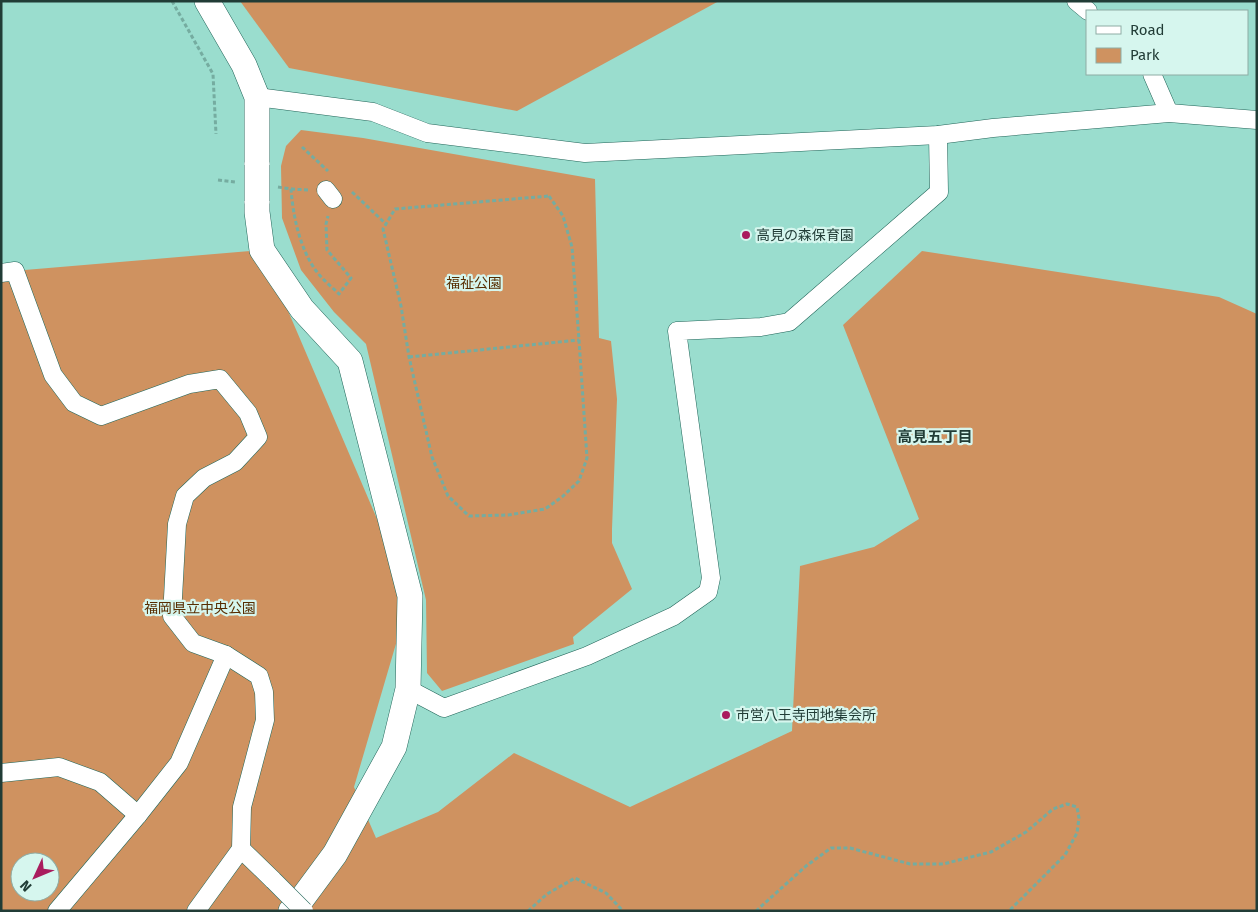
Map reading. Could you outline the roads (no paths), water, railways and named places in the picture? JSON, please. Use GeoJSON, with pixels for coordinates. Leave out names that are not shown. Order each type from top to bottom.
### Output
{"type":"FeatureCollection","features":[{"type":"Feature","properties":{"kind":"street"},"geometry":{"type":"LineString","coordinates":[[206,1],[244,65],[257,98],[257,164],[265,194],[257,212],[262,250],[302,310],[350,361],[410,596],[408,689],[394,747],[335,854],[291,911]]}},
{"type":"Feature","properties":{"kind":"street"},"geometry":{"type":"LineString","coordinates":[[1076,1],[1087,10]]}},
{"type":"Feature","properties":{"kind":"street"},"geometry":{"type":"LineString","coordinates":[[1152,75],[1169,114]]}},
{"type":"Feature","properties":{"kind":"street"},"geometry":{"type":"LineString","coordinates":[[257,98],[373,112],[427,133],[585,153],[938,135],[993,128],[1169,114],[1257,120]]}},
{"type":"Feature","properties":{"kind":"street"},"geometry":{"type":"LineString","coordinates":[[408,689],[444,708],[588,656],[674,616],[708,592],[711,578],[678,331],[760,327],[790,322],[939,192],[938,135]]}},
{"type":"Feature","properties":{"kind":"street"},"geometry":{"type":"LineString","coordinates":[[1,273],[15,271],[53,376],[74,403],[101,416],[190,384],[220,379],[248,413],[258,437],[235,462],[204,478],[186,496],[177,524],[172,616],[193,643],[226,655],[258,676],[264,692],[265,720],[242,807],[241,849],[196,911]]}},
{"type":"Feature","properties":{"kind":"street"},"geometry":{"type":"LineString","coordinates":[[57,911],[179,763],[226,655]]}},
{"type":"Feature","properties":{"kind":"street"},"geometry":{"type":"LineString","coordinates":[[1,773],[59,767],[100,782],[138,815]]}},
{"type":"Feature","properties":{"kind":"street"},"geometry":{"type":"LineString","coordinates":[[241,849],[304,911]]}},
{"type":"Feature","properties":{"kind":"place","name":"高見の森保育園"},"geometry":{"type":"Point","coordinates":[746,235]}},
{"type":"Feature","properties":{"kind":"place","name":"市営八王寺団地集会所"},"geometry":{"type":"Point","coordinates":[726,715]}},
{"type":"Feature","properties":{"kind":"district","name":"高見五丁目"},"geometry":{"type":"Point","coordinates":[935,437]}},
{"type":"Feature","properties":{"kind":"park label","name":"福祉公園"},"geometry":{"type":"Point","coordinates":[474,283]}},
{"type":"Feature","properties":{"kind":"park label","name":"福岡県立中央公園"},"geometry":{"type":"Point","coordinates":[200,608]}}]}
